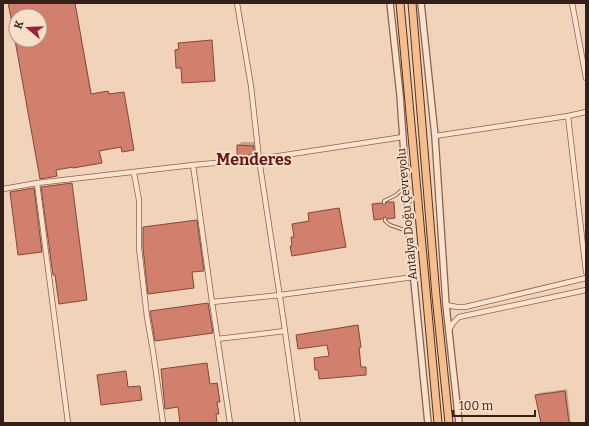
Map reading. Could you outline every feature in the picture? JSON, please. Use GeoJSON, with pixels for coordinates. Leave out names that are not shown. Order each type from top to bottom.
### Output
{"type":"FeatureCollection","features":[{"type":"Feature","properties":{"kind":"main road","name":"Antalya Doğu Çevreyolu"},"geometry":{"type":"LineString","coordinates":[[400,3],[438,423]]}},
{"type":"Feature","properties":{"kind":"main road","name":"Antalya Doğu Çevreyolu"},"geometry":{"type":"LineString","coordinates":[[412,3],[436,296],[449,423]]}},
{"type":"Feature","properties":{"kind":"street"},"geometry":{"type":"LineString","coordinates":[[237,3],[251,86],[259,159],[298,423]]}},
{"type":"Feature","properties":{"kind":"street"},"geometry":{"type":"LineString","coordinates":[[390,3],[428,423]]}},
{"type":"Feature","properties":{"kind":"street"},"geometry":{"type":"LineString","coordinates":[[421,3],[435,136],[446,305],[459,423]]}},
{"type":"Feature","properties":{"kind":"street"},"geometry":{"type":"LineString","coordinates":[[572,3],[586,78]]}},
{"type":"Feature","properties":{"kind":"street"},"geometry":{"type":"LineString","coordinates":[[435,136],[586,112]]}},
{"type":"Feature","properties":{"kind":"street"},"geometry":{"type":"LineString","coordinates":[[568,116],[586,272]]}},
{"type":"Feature","properties":{"kind":"street"},"geometry":{"type":"LineString","coordinates":[[3,189],[37,183],[259,159],[403,137]]}},
{"type":"Feature","properties":{"kind":"street"},"geometry":{"type":"LineString","coordinates":[[193,165],[230,423]]}},
{"type":"Feature","properties":{"kind":"street"},"geometry":{"type":"LineString","coordinates":[[134,173],[139,200],[139,248],[162,423]]}},
{"type":"Feature","properties":{"kind":"street"},"geometry":{"type":"LineString","coordinates":[[37,183],[68,423]]}},
{"type":"Feature","properties":{"kind":"street"},"geometry":{"type":"LineString","coordinates":[[212,302],[414,277]]}},
{"type":"Feature","properties":{"kind":"street"},"geometry":{"type":"LineString","coordinates":[[446,305],[457,308],[465,307],[586,278]]}},
{"type":"Feature","properties":{"kind":"street"},"geometry":{"type":"LineString","coordinates":[[449,330],[459,317],[586,290]]}},
{"type":"Feature","properties":{"kind":"street"},"geometry":{"type":"LineString","coordinates":[[217,339],[285,331]]}},
{"type":"Feature","properties":{"kind":"lane"},"geometry":{"type":"LineString","coordinates":[[384,203],[384,201],[396,195],[406,185]]}},
{"type":"Feature","properties":{"kind":"lane"},"geometry":{"type":"LineString","coordinates":[[385,219],[385,221],[390,225],[410,232]]}},
{"type":"Feature","properties":{"kind":"building"},"geometry":{"type":"Polygon","coordinates":[[[8,3],[75,3],[91,94],[108,91],[109,94],[124,92],[134,150],[122,152],[121,147],[99,151],[102,163],[56,170],[57,176],[40,179],[16,48],[48,48],[48,8],[9,8],[8,3]]]}},
{"type":"Feature","properties":{"kind":"building"},"geometry":{"type":"Polygon","coordinates":[[[212,40],[215,81],[182,83],[181,68],[176,68],[175,50],[179,49],[178,43],[212,40]]]}},
{"type":"Feature","properties":{"kind":"building"},"geometry":{"type":"Polygon","coordinates":[[[237,145],[254,146],[253,155],[237,155],[237,145]]]}},
{"type":"Feature","properties":{"kind":"building"},"geometry":{"type":"Polygon","coordinates":[[[72,183],[87,300],[59,304],[55,275],[53,275],[41,187],[72,183]]]}},
{"type":"Feature","properties":{"kind":"building"},"geometry":{"type":"Polygon","coordinates":[[[34,188],[42,252],[18,255],[10,192],[34,188]]]}},
{"type":"Feature","properties":{"kind":"building"},"geometry":{"type":"Polygon","coordinates":[[[387,202],[394,202],[395,218],[387,219],[385,217],[374,220],[372,204],[382,203],[384,205],[387,202]]]}},
{"type":"Feature","properties":{"kind":"building"},"geometry":{"type":"Polygon","coordinates":[[[339,208],[346,247],[292,256],[290,246],[292,246],[291,237],[294,237],[292,224],[309,221],[308,213],[339,208]]]}},
{"type":"Feature","properties":{"kind":"building"},"geometry":{"type":"Polygon","coordinates":[[[197,220],[204,271],[192,272],[194,288],[148,294],[143,248],[143,227],[197,220]]]}},
{"type":"Feature","properties":{"kind":"building"},"geometry":{"type":"Polygon","coordinates":[[[208,303],[213,333],[155,341],[150,311],[208,303]]]}},
{"type":"Feature","properties":{"kind":"building"},"geometry":{"type":"Polygon","coordinates":[[[358,325],[361,347],[359,348],[361,367],[366,367],[366,375],[319,379],[318,370],[315,370],[314,358],[329,356],[327,345],[298,349],[296,335],[358,325]]]}},
{"type":"Feature","properties":{"kind":"building"},"geometry":{"type":"Polygon","coordinates":[[[207,363],[210,384],[217,383],[220,402],[217,402],[219,414],[216,414],[217,423],[180,423],[178,407],[165,409],[161,369],[207,363]]]}},
{"type":"Feature","properties":{"kind":"building"},"geometry":{"type":"Polygon","coordinates":[[[126,371],[128,387],[140,386],[142,400],[101,405],[97,375],[126,371]]]}},
{"type":"Feature","properties":{"kind":"building"},"geometry":{"type":"Polygon","coordinates":[[[565,391],[569,423],[541,423],[535,395],[565,391]]]}},
{"type":"Feature","properties":{"kind":"district","name":"Menderes"},"geometry":{"type":"Point","coordinates":[254,159]}}]}
